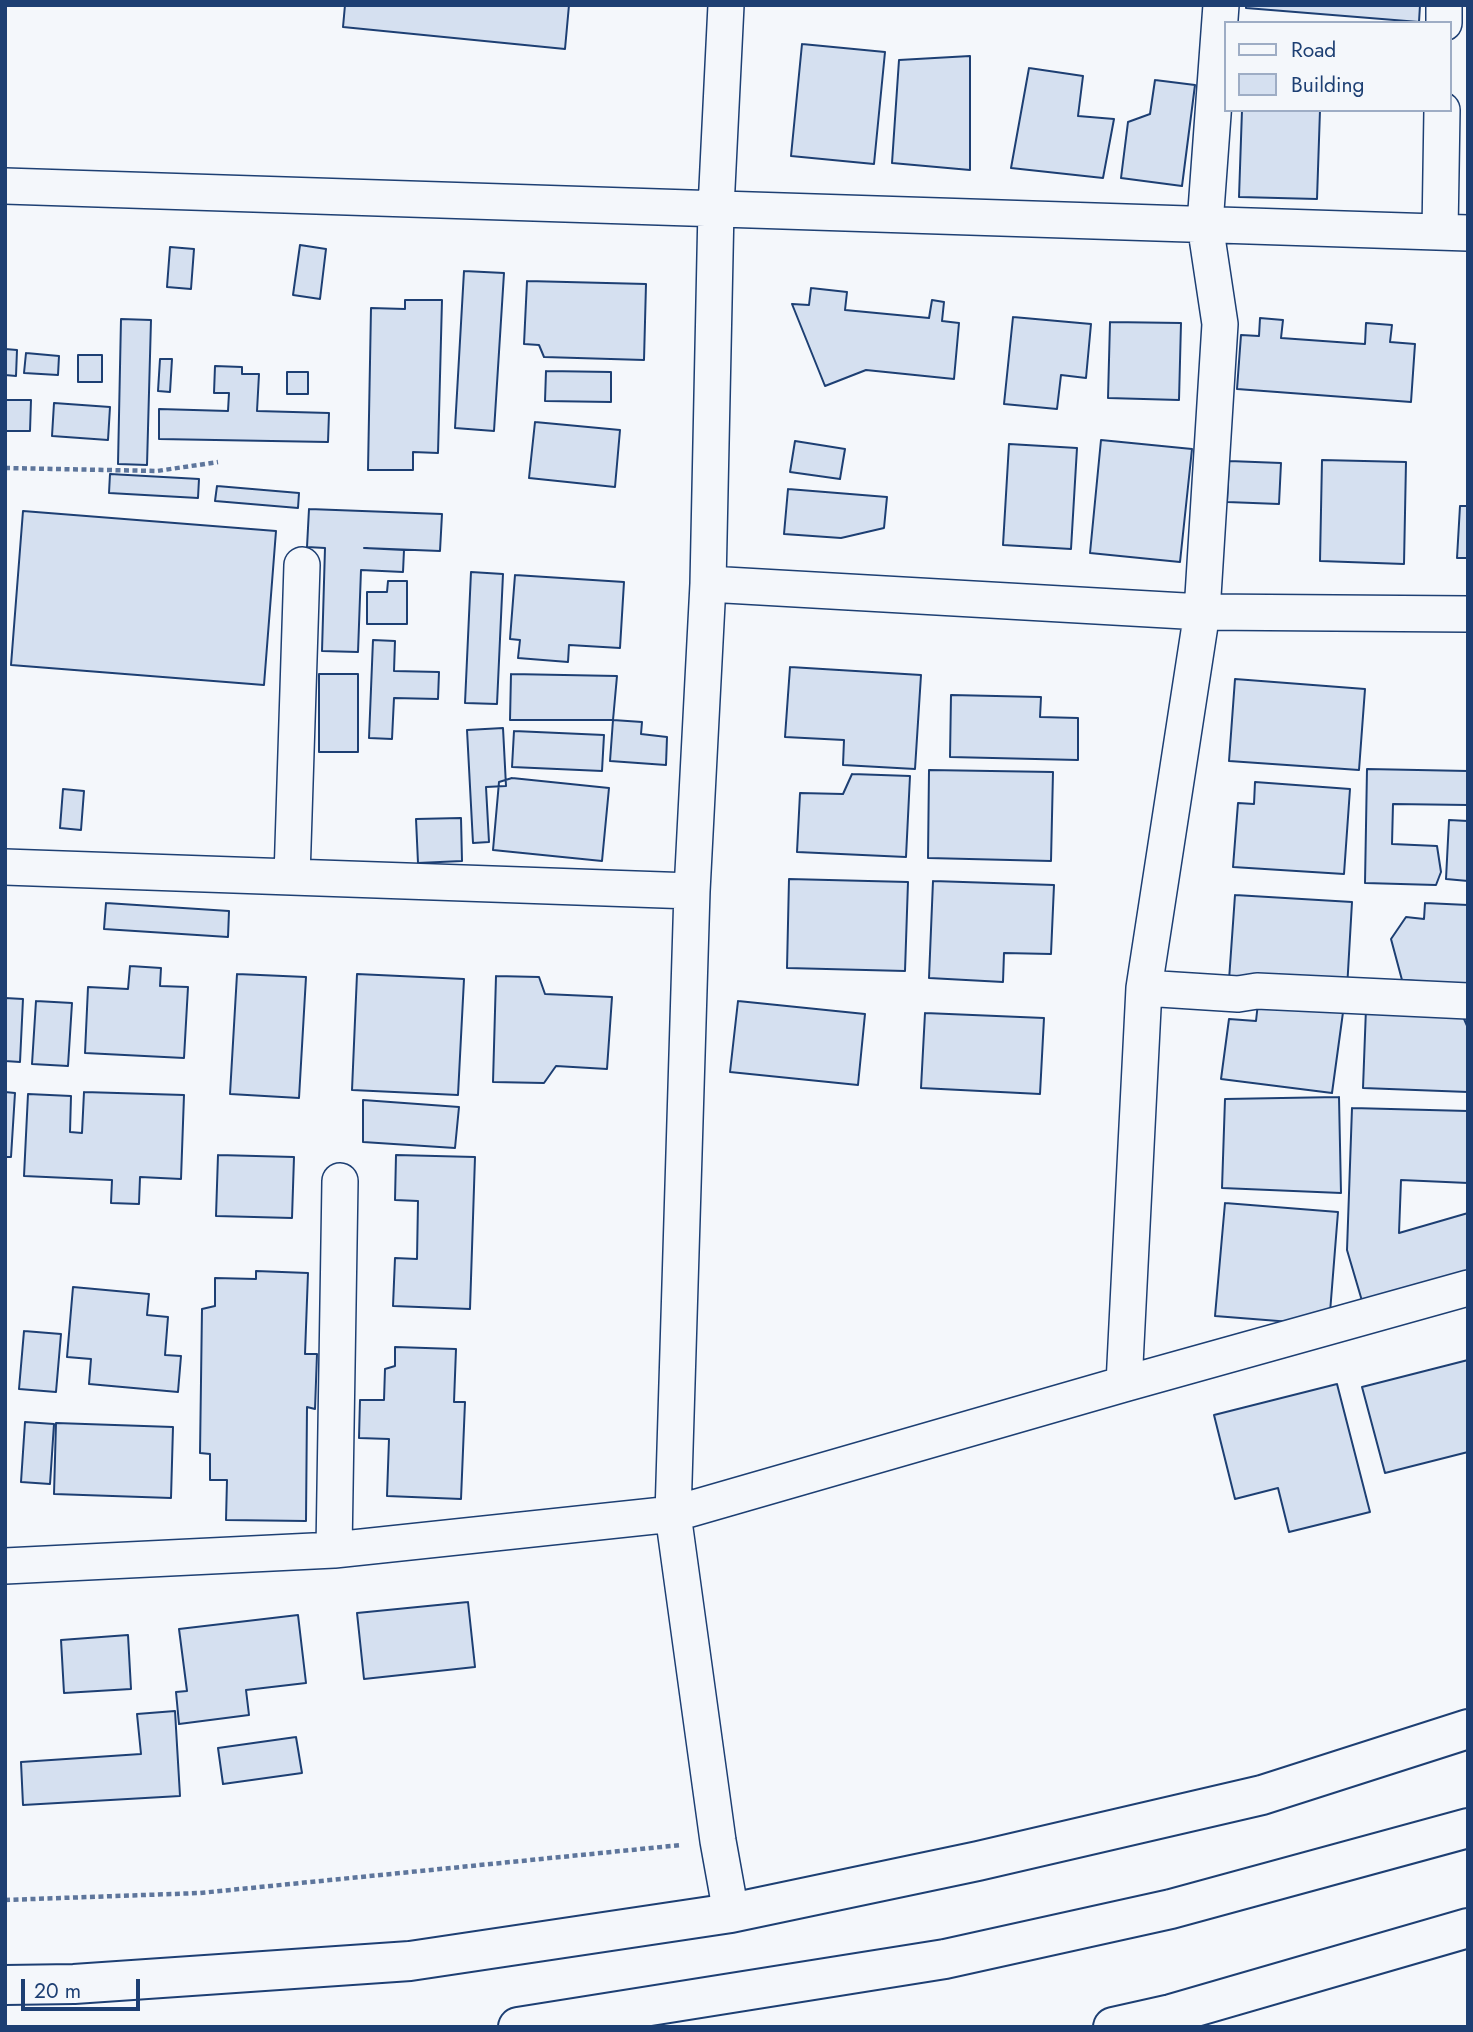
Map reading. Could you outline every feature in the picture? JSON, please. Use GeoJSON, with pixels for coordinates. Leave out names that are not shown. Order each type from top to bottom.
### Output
{"type":"FeatureCollection","features":[{"type":"Feature","properties":{"kind":"main road"},"geometry":{"type":"LineString","coordinates":[[5,1985],[74,1984],[410,1961],[731,1913],[978,1861],[1262,1795],[1468,1729]]}},
{"type":"Feature","properties":{"kind":"main road"},"geometry":{"type":"LineString","coordinates":[[519,2027],[958,1956],[1171,1909],[1468,1828]]}},
{"type":"Feature","properties":{"kind":"main road"},"geometry":{"type":"LineString","coordinates":[[1113,2027],[1171,2014],[1468,1928]]}},
{"type":"Feature","properties":{"kind":"street"},"geometry":{"type":"LineString","coordinates":[[726,5],[716,208],[708,584],[692,891],[673,1514],[718,1841],[731,1913]]}},
{"type":"Feature","properties":{"kind":"street"},"geometry":{"type":"LineString","coordinates":[[1124,1384],[1144,988],[1202,612],[1220,324],[1205,224],[1221,5]]}},
{"type":"Feature","properties":{"kind":"street"},"geometry":{"type":"LineString","coordinates":[[5,186],[1454,233],[1442,112]]}},
{"type":"Feature","properties":{"kind":"street"},"geometry":{"type":"LineString","coordinates":[[292,877],[302,565]]}},
{"type":"Feature","properties":{"kind":"street"},"geometry":{"type":"LineString","coordinates":[[708,584],[1202,612],[1468,614]]}},
{"type":"Feature","properties":{"kind":"street"},"geometry":{"type":"LineString","coordinates":[[5,867],[692,891]]}},
{"type":"Feature","properties":{"kind":"street"},"geometry":{"type":"LineString","coordinates":[[1144,988],[1238,994],[1257,991],[1468,1001]]}},
{"type":"Feature","properties":{"kind":"street"},"geometry":{"type":"LineString","coordinates":[[334,1550],[340,1181]]}},
{"type":"Feature","properties":{"kind":"street"},"geometry":{"type":"LineString","coordinates":[[5,1566],[334,1550],[673,1514],[1124,1384],[1468,1289]]}},
{"type":"Feature","properties":{"kind":"path"},"geometry":{"type":"LineString","coordinates":[[5,468],[157,471],[218,462]]}},
{"type":"Feature","properties":{"kind":"path"},"geometry":{"type":"LineString","coordinates":[[5,1900],[200,1893],[718,1841]]}},
{"type":"Feature","properties":{"kind":"building"},"geometry":{"type":"Polygon","coordinates":[[[345,5],[569,5],[565,49],[343,27],[345,5]]]}},
{"type":"Feature","properties":{"kind":"building"},"geometry":{"type":"Polygon","coordinates":[[[1246,5],[1420,5],[1419,21],[1246,8],[1246,5]]]}},
{"type":"Feature","properties":{"kind":"building"},"geometry":{"type":"Polygon","coordinates":[[[802,44],[885,52],[874,164],[791,156],[802,44]]]}},
{"type":"Feature","properties":{"kind":"building"},"geometry":{"type":"Polygon","coordinates":[[[970,56],[970,170],[892,163],[899,60],[970,56]]]}},
{"type":"Feature","properties":{"kind":"building"},"geometry":{"type":"Polygon","coordinates":[[[1029,68],[1083,76],[1078,116],[1114,119],[1103,178],[1011,168],[1029,68]]]}},
{"type":"Feature","properties":{"kind":"building"},"geometry":{"type":"Polygon","coordinates":[[[1155,80],[1195,85],[1182,186],[1121,178],[1128,122],[1150,114],[1155,80]]]}},
{"type":"Feature","properties":{"kind":"building"},"geometry":{"type":"Polygon","coordinates":[[[1242,112],[1320,112],[1317,199],[1239,197],[1242,112]]]}},
{"type":"Feature","properties":{"kind":"building"},"geometry":{"type":"Polygon","coordinates":[[[300,245],[326,249],[320,299],[293,295],[300,245]]]}},
{"type":"Feature","properties":{"kind":"building"},"geometry":{"type":"Polygon","coordinates":[[[170,247],[194,249],[191,289],[167,287],[170,247]]]}},
{"type":"Feature","properties":{"kind":"building"},"geometry":{"type":"Polygon","coordinates":[[[464,271],[504,273],[494,431],[455,428],[464,271]]]}},
{"type":"Feature","properties":{"kind":"building"},"geometry":{"type":"Polygon","coordinates":[[[527,281],[646,284],[644,360],[544,357],[539,345],[524,344],[527,281]]]}},
{"type":"Feature","properties":{"kind":"building"},"geometry":{"type":"Polygon","coordinates":[[[811,288],[847,292],[845,310],[929,318],[932,300],[944,302],[942,321],[959,323],[954,379],[866,370],[825,386],[792,304],[809,305],[811,288]]]}},
{"type":"Feature","properties":{"kind":"building"},"geometry":{"type":"Polygon","coordinates":[[[405,300],[442,300],[438,453],[413,452],[413,470],[368,470],[371,308],[405,309],[405,300]]]}},
{"type":"Feature","properties":{"kind":"building"},"geometry":{"type":"Polygon","coordinates":[[[1013,317],[1091,324],[1086,378],[1061,375],[1057,409],[1004,404],[1013,317]]]}},
{"type":"Feature","properties":{"kind":"building"},"geometry":{"type":"Polygon","coordinates":[[[1260,318],[1283,320],[1281,338],[1365,344],[1366,323],[1392,325],[1390,342],[1415,344],[1411,402],[1237,389],[1241,335],[1259,336],[1260,318]]]}},
{"type":"Feature","properties":{"kind":"building"},"geometry":{"type":"Polygon","coordinates":[[[121,319],[151,320],[147,465],[118,464],[121,319]]]}},
{"type":"Feature","properties":{"kind":"building"},"geometry":{"type":"Polygon","coordinates":[[[1110,322],[1181,323],[1179,400],[1108,398],[1110,322]]]}},
{"type":"Feature","properties":{"kind":"building"},"geometry":{"type":"Polygon","coordinates":[[[5,349],[17,350],[16,376],[5,375],[5,349]]]}},
{"type":"Feature","properties":{"kind":"building"},"geometry":{"type":"Polygon","coordinates":[[[26,353],[59,356],[58,375],[24,373],[26,353]]]}},
{"type":"Feature","properties":{"kind":"building"},"geometry":{"type":"Polygon","coordinates":[[[78,355],[102,355],[102,382],[78,382],[78,355]]]}},
{"type":"Feature","properties":{"kind":"building"},"geometry":{"type":"Polygon","coordinates":[[[160,359],[172,359],[170,392],[158,391],[160,359]]]}},
{"type":"Feature","properties":{"kind":"building"},"geometry":{"type":"Polygon","coordinates":[[[215,366],[242,367],[242,374],[259,374],[257,411],[329,413],[328,442],[159,439],[159,409],[228,411],[229,393],[214,393],[215,366]]]}},
{"type":"Feature","properties":{"kind":"building"},"geometry":{"type":"Polygon","coordinates":[[[546,371],[611,372],[611,402],[545,401],[546,371]]]}},
{"type":"Feature","properties":{"kind":"building"},"geometry":{"type":"Polygon","coordinates":[[[287,372],[308,372],[308,394],[287,394],[287,372]]]}},
{"type":"Feature","properties":{"kind":"building"},"geometry":{"type":"Polygon","coordinates":[[[5,400],[31,400],[30,431],[5,431],[5,400]]]}},
{"type":"Feature","properties":{"kind":"building"},"geometry":{"type":"Polygon","coordinates":[[[54,403],[110,407],[108,440],[52,436],[54,403]]]}},
{"type":"Feature","properties":{"kind":"building"},"geometry":{"type":"Polygon","coordinates":[[[535,422],[620,430],[615,487],[529,478],[535,422]]]}},
{"type":"Feature","properties":{"kind":"building"},"geometry":{"type":"Polygon","coordinates":[[[1101,440],[1192,449],[1180,562],[1090,553],[1101,440]]]}},
{"type":"Feature","properties":{"kind":"building"},"geometry":{"type":"Polygon","coordinates":[[[795,441],[845,449],[840,479],[790,472],[795,441]]]}},
{"type":"Feature","properties":{"kind":"building"},"geometry":{"type":"Polygon","coordinates":[[[1009,444],[1077,448],[1071,549],[1003,545],[1009,444]]]}},
{"type":"Feature","properties":{"kind":"building"},"geometry":{"type":"Polygon","coordinates":[[[1322,460],[1406,462],[1404,564],[1320,561],[1322,460]]]}},
{"type":"Feature","properties":{"kind":"building"},"geometry":{"type":"Polygon","coordinates":[[[1229,461],[1281,463],[1279,504],[1227,502],[1229,461]]]}},
{"type":"Feature","properties":{"kind":"building"},"geometry":{"type":"Polygon","coordinates":[[[110,474],[199,479],[198,498],[109,493],[110,474]]]}},
{"type":"Feature","properties":{"kind":"building"},"geometry":{"type":"Polygon","coordinates":[[[217,486],[299,493],[298,508],[215,501],[217,486]]]}},
{"type":"Feature","properties":{"kind":"building"},"geometry":{"type":"Polygon","coordinates":[[[788,489],[887,497],[884,528],[841,538],[784,534],[788,489]]]}},
{"type":"Feature","properties":{"kind":"building"},"geometry":{"type":"Polygon","coordinates":[[[1460,506],[1468,506],[1468,558],[1457,558],[1460,506]]]}},
{"type":"Feature","properties":{"kind":"building"},"geometry":{"type":"Polygon","coordinates":[[[309,509],[442,514],[440,551],[364,548],[404,550],[403,572],[361,570],[358,652],[322,651],[325,548],[307,547],[309,509]]]}},
{"type":"Feature","properties":{"kind":"building"},"geometry":{"type":"Polygon","coordinates":[[[23,511],[276,531],[264,685],[11,665],[23,511]]]}},
{"type":"Feature","properties":{"kind":"building"},"geometry":{"type":"Polygon","coordinates":[[[471,572],[503,574],[497,704],[465,703],[471,572]]]}},
{"type":"Feature","properties":{"kind":"building"},"geometry":{"type":"Polygon","coordinates":[[[515,575],[624,582],[620,648],[569,645],[568,662],[518,658],[520,640],[510,639],[515,575]]]}},
{"type":"Feature","properties":{"kind":"building"},"geometry":{"type":"Polygon","coordinates":[[[388,581],[407,581],[407,624],[367,624],[367,592],[387,592],[388,581]]]}},
{"type":"Feature","properties":{"kind":"building"},"geometry":{"type":"Polygon","coordinates":[[[373,640],[395,641],[394,671],[439,672],[438,699],[394,698],[392,739],[369,738],[373,640]]]}},
{"type":"Feature","properties":{"kind":"building"},"geometry":{"type":"Polygon","coordinates":[[[790,667],[921,675],[915,769],[843,765],[844,740],[785,737],[790,667]]]}},
{"type":"Feature","properties":{"kind":"building"},"geometry":{"type":"Polygon","coordinates":[[[319,674],[358,674],[358,752],[319,752],[319,674]]]}},
{"type":"Feature","properties":{"kind":"building"},"geometry":{"type":"Polygon","coordinates":[[[511,674],[617,676],[613,720],[510,720],[511,674]]]}},
{"type":"Feature","properties":{"kind":"building"},"geometry":{"type":"Polygon","coordinates":[[[1235,679],[1365,689],[1359,770],[1229,761],[1235,679]]]}},
{"type":"Feature","properties":{"kind":"building"},"geometry":{"type":"Polygon","coordinates":[[[951,695],[1041,697],[1040,717],[1078,718],[1078,760],[950,757],[951,695]]]}},
{"type":"Feature","properties":{"kind":"building"},"geometry":{"type":"Polygon","coordinates":[[[613,720],[642,722],[641,734],[667,737],[666,765],[610,761],[613,720]]]}},
{"type":"Feature","properties":{"kind":"building"},"geometry":{"type":"Polygon","coordinates":[[[503,728],[506,786],[486,787],[489,842],[473,843],[467,730],[503,728]]]}},
{"type":"Feature","properties":{"kind":"building"},"geometry":{"type":"Polygon","coordinates":[[[514,731],[604,735],[602,771],[512,767],[514,731]]]}},
{"type":"Feature","properties":{"kind":"building"},"geometry":{"type":"Polygon","coordinates":[[[1367,769],[1468,771],[1468,805],[1393,804],[1392,844],[1437,846],[1441,872],[1436,885],[1365,883],[1367,769]]]}},
{"type":"Feature","properties":{"kind":"building"},"geometry":{"type":"Polygon","coordinates":[[[929,770],[1053,772],[1051,861],[928,858],[929,770]]]}},
{"type":"Feature","properties":{"kind":"building"},"geometry":{"type":"Polygon","coordinates":[[[852,774],[910,776],[906,857],[797,852],[800,793],[843,794],[852,774]]]}},
{"type":"Feature","properties":{"kind":"building"},"geometry":{"type":"Polygon","coordinates":[[[512,778],[609,788],[602,861],[493,850],[499,782],[512,778]]]}},
{"type":"Feature","properties":{"kind":"building"},"geometry":{"type":"Polygon","coordinates":[[[1255,782],[1350,789],[1344,874],[1233,867],[1238,803],[1254,804],[1255,782]]]}},
{"type":"Feature","properties":{"kind":"building"},"geometry":{"type":"Polygon","coordinates":[[[63,789],[84,791],[81,830],[60,828],[63,789]]]}},
{"type":"Feature","properties":{"kind":"building"},"geometry":{"type":"Polygon","coordinates":[[[461,818],[462,861],[418,863],[416,819],[461,818]]]}},
{"type":"Feature","properties":{"kind":"building"},"geometry":{"type":"Polygon","coordinates":[[[1449,820],[1468,821],[1468,881],[1446,879],[1449,820]]]}},
{"type":"Feature","properties":{"kind":"building"},"geometry":{"type":"Polygon","coordinates":[[[789,879],[908,882],[905,971],[787,968],[789,879]]]}},
{"type":"Feature","properties":{"kind":"building"},"geometry":{"type":"Polygon","coordinates":[[[933,881],[1054,885],[1051,954],[1004,953],[1003,982],[929,978],[933,881]]]}},
{"type":"Feature","properties":{"kind":"building"},"geometry":{"type":"Polygon","coordinates":[[[1235,895],[1352,902],[1347,989],[1229,980],[1235,895]]]}},
{"type":"Feature","properties":{"kind":"building"},"geometry":{"type":"Polygon","coordinates":[[[106,903],[229,911],[228,937],[104,929],[106,903]]]}},
{"type":"Feature","properties":{"kind":"building"},"geometry":{"type":"Polygon","coordinates":[[[1425,903],[1468,905],[1468,985],[1402,980],[1391,939],[1406,917],[1424,919],[1425,903]]]}},
{"type":"Feature","properties":{"kind":"building"},"geometry":{"type":"Polygon","coordinates":[[[130,966],[161,968],[160,986],[188,987],[184,1058],[85,1053],[88,987],[128,989],[130,966]]]}},
{"type":"Feature","properties":{"kind":"building"},"geometry":{"type":"Polygon","coordinates":[[[237,974],[306,977],[299,1098],[230,1094],[237,974]]]}},
{"type":"Feature","properties":{"kind":"building"},"geometry":{"type":"Polygon","coordinates":[[[357,974],[464,979],[458,1095],[352,1090],[357,974]]]}},
{"type":"Feature","properties":{"kind":"building"},"geometry":{"type":"Polygon","coordinates":[[[496,976],[539,977],[545,994],[612,997],[607,1069],[556,1066],[544,1083],[493,1082],[496,976]]]}},
{"type":"Feature","properties":{"kind":"building"},"geometry":{"type":"Polygon","coordinates":[[[1259,994],[1344,1005],[1332,1093],[1221,1079],[1229,1019],[1256,1021],[1259,994]]]}},
{"type":"Feature","properties":{"kind":"building"},"geometry":{"type":"Polygon","coordinates":[[[5,998],[23,999],[20,1062],[5,1061],[5,998]]]}},
{"type":"Feature","properties":{"kind":"building"},"geometry":{"type":"Polygon","coordinates":[[[36,1001],[72,1003],[68,1066],[32,1064],[36,1001]]]}},
{"type":"Feature","properties":{"kind":"building"},"geometry":{"type":"Polygon","coordinates":[[[738,1001],[865,1014],[858,1085],[730,1072],[738,1001]]]}},
{"type":"Feature","properties":{"kind":"building"},"geometry":{"type":"Polygon","coordinates":[[[1366,1008],[1461,1012],[1468,1028],[1468,1092],[1363,1088],[1366,1008]]]}},
{"type":"Feature","properties":{"kind":"building"},"geometry":{"type":"Polygon","coordinates":[[[925,1013],[1044,1018],[1040,1094],[921,1088],[925,1013]]]}},
{"type":"Feature","properties":{"kind":"building"},"geometry":{"type":"Polygon","coordinates":[[[5,1092],[15,1093],[11,1157],[5,1157],[5,1092]]]}},
{"type":"Feature","properties":{"kind":"building"},"geometry":{"type":"Polygon","coordinates":[[[84,1092],[184,1095],[181,1179],[140,1177],[139,1204],[111,1203],[112,1180],[24,1176],[28,1094],[71,1096],[70,1132],[82,1133],[84,1092]]]}},
{"type":"Feature","properties":{"kind":"building"},"geometry":{"type":"Polygon","coordinates":[[[1339,1097],[1341,1193],[1222,1188],[1225,1099],[1339,1097]]]}},
{"type":"Feature","properties":{"kind":"building"},"geometry":{"type":"Polygon","coordinates":[[[363,1100],[459,1107],[455,1148],[363,1142],[363,1100]]]}},
{"type":"Feature","properties":{"kind":"building"},"geometry":{"type":"Polygon","coordinates":[[[1352,1108],[1468,1111],[1468,1183],[1401,1180],[1399,1233],[1468,1213],[1468,1281],[1365,1311],[1347,1250],[1352,1108]]]}},
{"type":"Feature","properties":{"kind":"building"},"geometry":{"type":"Polygon","coordinates":[[[218,1155],[294,1157],[292,1218],[216,1216],[218,1155]]]}},
{"type":"Feature","properties":{"kind":"building"},"geometry":{"type":"Polygon","coordinates":[[[396,1155],[475,1157],[470,1309],[393,1306],[395,1258],[417,1259],[418,1201],[395,1200],[396,1155]]]}},
{"type":"Feature","properties":{"kind":"building"},"geometry":{"type":"Polygon","coordinates":[[[1225,1203],[1338,1212],[1329,1325],[1215,1316],[1225,1203]]]}},
{"type":"Feature","properties":{"kind":"building"},"geometry":{"type":"Polygon","coordinates":[[[256,1271],[308,1273],[305,1354],[317,1354],[315,1409],[307,1407],[306,1521],[226,1520],[227,1480],[210,1480],[210,1454],[200,1453],[202,1309],[215,1306],[215,1278],[256,1279],[256,1271]]]}},
{"type":"Feature","properties":{"kind":"building"},"geometry":{"type":"Polygon","coordinates":[[[73,1287],[149,1294],[147,1315],[168,1317],[165,1355],[181,1356],[178,1392],[89,1384],[91,1359],[67,1357],[73,1287]]]}},
{"type":"Feature","properties":{"kind":"building"},"geometry":{"type":"Polygon","coordinates":[[[24,1331],[61,1334],[56,1392],[19,1389],[24,1331]]]}},
{"type":"Feature","properties":{"kind":"building"},"geometry":{"type":"Polygon","coordinates":[[[395,1347],[456,1349],[454,1402],[465,1402],[461,1499],[387,1496],[389,1439],[359,1438],[360,1400],[384,1400],[385,1369],[395,1366],[395,1347]]]}},
{"type":"Feature","properties":{"kind":"building"},"geometry":{"type":"Polygon","coordinates":[[[1468,1360],[1468,1452],[1385,1473],[1362,1387],[1468,1360]]]}},
{"type":"Feature","properties":{"kind":"building"},"geometry":{"type":"Polygon","coordinates":[[[1337,1384],[1370,1512],[1289,1532],[1278,1488],[1235,1499],[1214,1415],[1337,1384]]]}},
{"type":"Feature","properties":{"kind":"building"},"geometry":{"type":"Polygon","coordinates":[[[25,1422],[54,1424],[50,1484],[21,1482],[25,1422]]]}},
{"type":"Feature","properties":{"kind":"building"},"geometry":{"type":"Polygon","coordinates":[[[56,1423],[173,1427],[171,1498],[54,1494],[56,1423]]]}},
{"type":"Feature","properties":{"kind":"building"},"geometry":{"type":"Polygon","coordinates":[[[468,1602],[475,1667],[364,1679],[357,1613],[468,1602]]]}},
{"type":"Feature","properties":{"kind":"building"},"geometry":{"type":"Polygon","coordinates":[[[298,1615],[306,1683],[246,1690],[249,1715],[179,1724],[176,1692],[187,1691],[179,1629],[298,1615]]]}},
{"type":"Feature","properties":{"kind":"building"},"geometry":{"type":"Polygon","coordinates":[[[128,1635],[131,1689],[64,1693],[61,1640],[128,1635]]]}},
{"type":"Feature","properties":{"kind":"building"},"geometry":{"type":"Polygon","coordinates":[[[175,1711],[180,1796],[23,1805],[21,1762],[141,1754],[137,1714],[175,1711]]]}},
{"type":"Feature","properties":{"kind":"building"},"geometry":{"type":"Polygon","coordinates":[[[296,1737],[302,1773],[223,1784],[218,1748],[296,1737]]]}}]}
